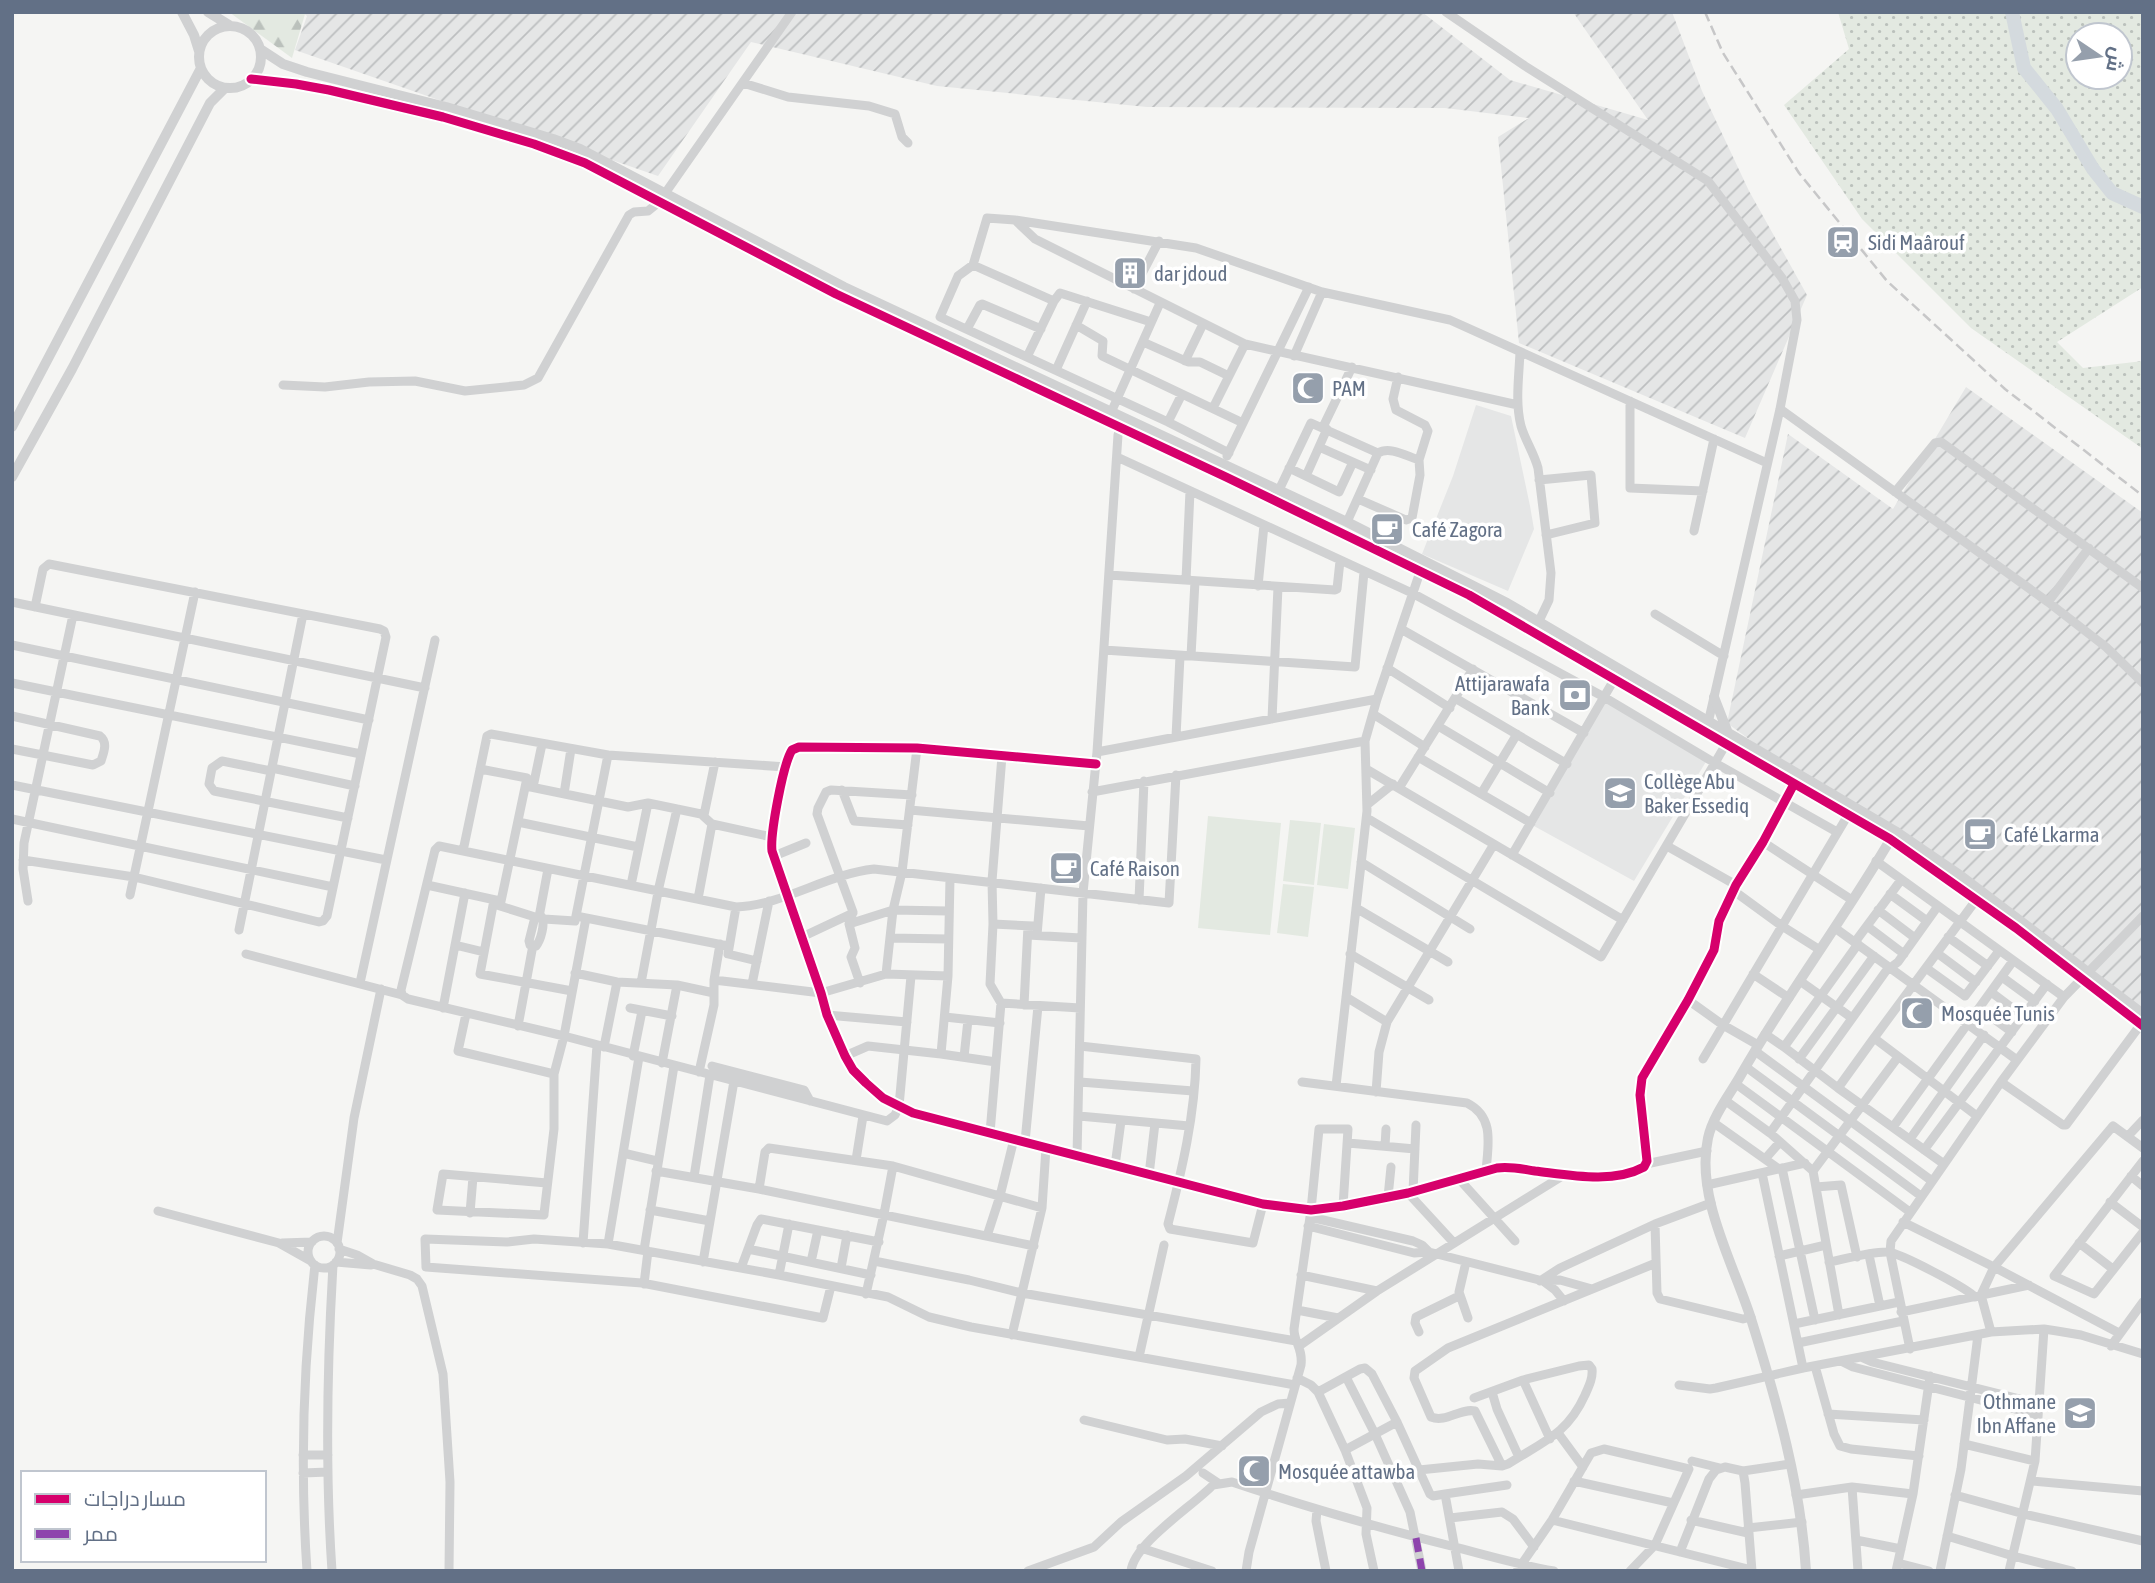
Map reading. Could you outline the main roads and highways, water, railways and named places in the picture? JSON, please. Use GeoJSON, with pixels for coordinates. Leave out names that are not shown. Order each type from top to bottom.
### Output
{"type":"FeatureCollection","features":[{"type":"Feature","properties":{"kind":"waterway"},"geometry":{"type":"LineString","coordinates":[[2012,12],[2024,68],[2057,109],[2093,169],[2112,193],[2143,207]]}},
{"type":"Feature","properties":{"kind":"railway"},"geometry":{"type":"LineString","coordinates":[[1705,12],[1723,53],[1799,173],[1887,281],[2005,389],[2143,496]]}},
{"type":"Feature","properties":{"kind":"place","name":"Sidi Maârouf"},"geometry":{"type":"Point","coordinates":[1843,242]}},
{"type":"Feature","properties":{"kind":"place","name":"dar jdoud"},"geometry":{"type":"Point","coordinates":[1130,273]}},
{"type":"Feature","properties":{"kind":"place","name":"PAM"},"geometry":{"type":"Point","coordinates":[1308,388]}},
{"type":"Feature","properties":{"kind":"place","name":"Café Zagora"},"geometry":{"type":"Point","coordinates":[1387,529]}},
{"type":"Feature","properties":{"kind":"place","name":"Attijarawafa Bank"},"geometry":{"type":"Point","coordinates":[1575,695]}},
{"type":"Feature","properties":{"kind":"place","name":"Collège Abu Baker Essediq"},"geometry":{"type":"Point","coordinates":[1620,793]}},
{"type":"Feature","properties":{"kind":"place","name":"Café Lkarma"},"geometry":{"type":"Point","coordinates":[1980,834]}},
{"type":"Feature","properties":{"kind":"place","name":"Café Raison"},"geometry":{"type":"Point","coordinates":[1066,868]}},
{"type":"Feature","properties":{"kind":"place","name":"Mosquée Tunis"},"geometry":{"type":"Point","coordinates":[1917,1013]}},
{"type":"Feature","properties":{"kind":"place","name":"Othmane Ibn Affane"},"geometry":{"type":"Point","coordinates":[2080,1413]}},
{"type":"Feature","properties":{"kind":"place","name":"Mosquée attawba"},"geometry":{"type":"Point","coordinates":[1254,1471]}}]}
